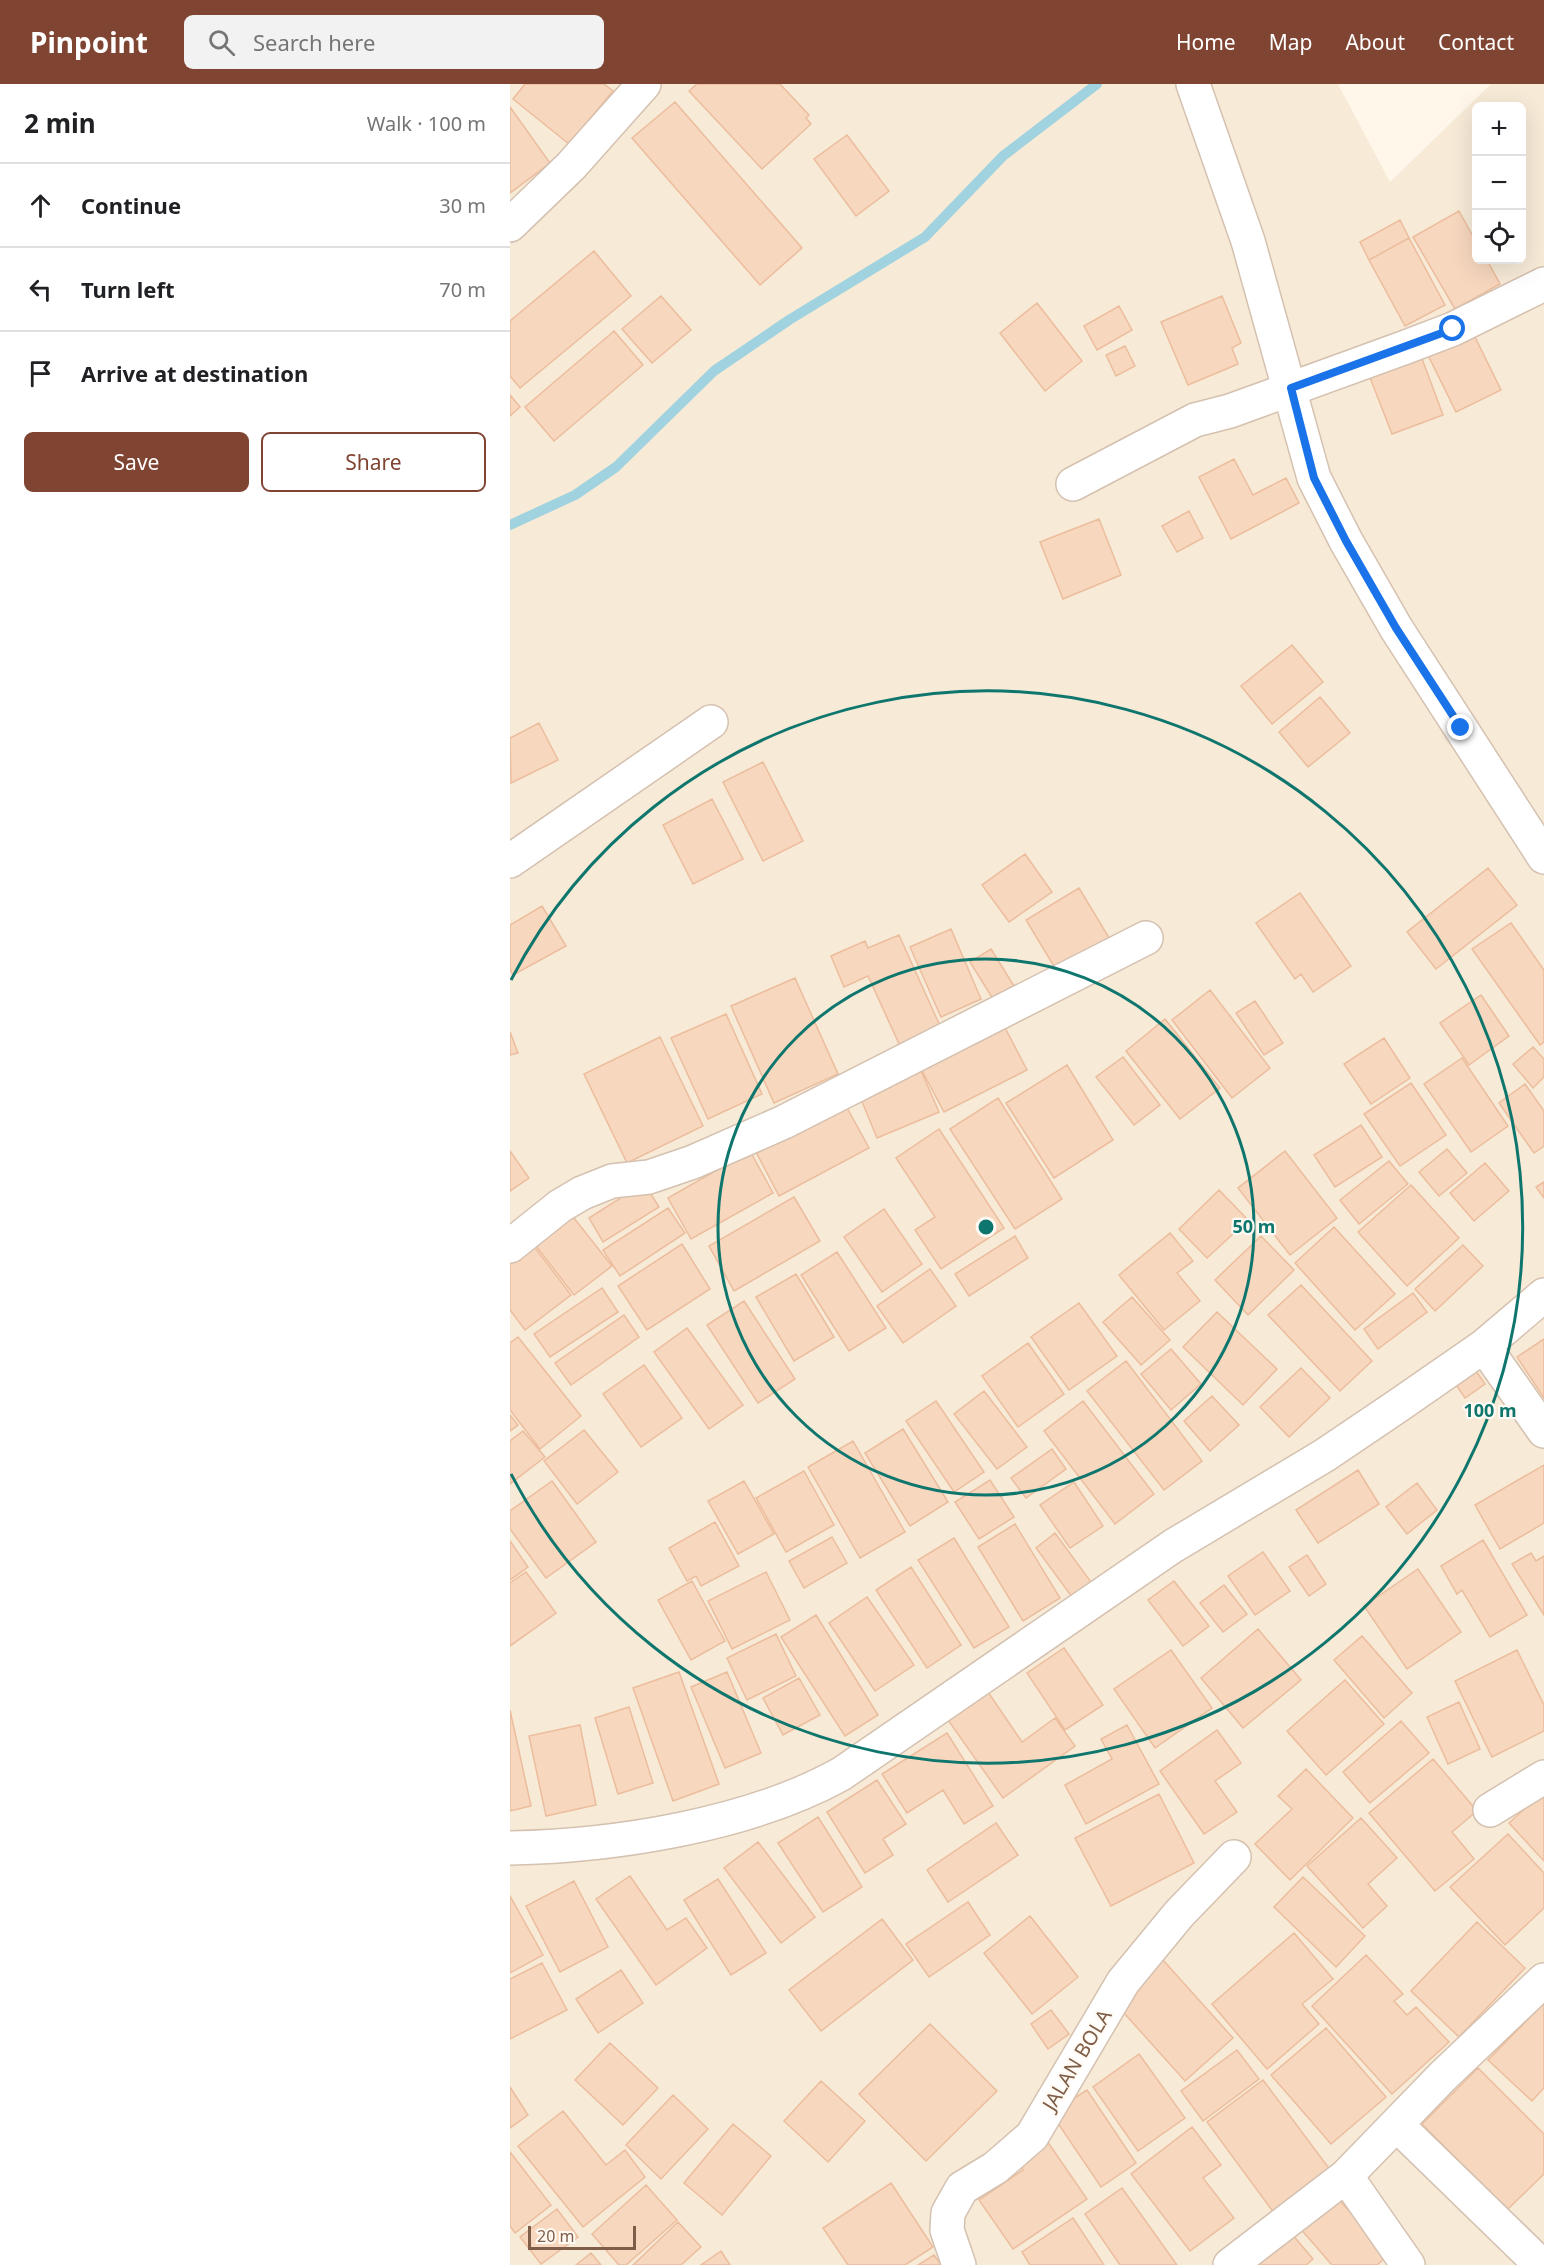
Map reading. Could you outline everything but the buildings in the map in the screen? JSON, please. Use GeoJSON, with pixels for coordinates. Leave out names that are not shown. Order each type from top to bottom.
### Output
{"type":"FeatureCollection","features":[{"type":"Feature","properties":{"kind":"street"},"geometry":{"type":"LineString","coordinates":[[510,225],[579,157],[644,84]]}},
{"type":"Feature","properties":{"kind":"street"},"geometry":{"type":"LineString","coordinates":[[1193,84],[1248,242],[1291,388],[1314,478],[1346,541],[1396,628],[1544,856]]}},
{"type":"Feature","properties":{"kind":"street"},"geometry":{"type":"LineString","coordinates":[[1073,484],[1195,420],[1230,411],[1453,329],[1544,284]]}},
{"type":"Feature","properties":{"kind":"street"},"geometry":{"type":"LineString","coordinates":[[510,861],[711,722]]}},
{"type":"Feature","properties":{"kind":"street"},"geometry":{"type":"LineString","coordinates":[[510,1246],[560,1206],[582,1194],[612,1181],[648,1177],[693,1162],[784,1122],[1146,938]]}},
{"type":"Feature","properties":{"kind":"street"},"geometry":{"type":"LineString","coordinates":[[510,1848],[557,1847],[631,1839],[747,1813],[806,1794],[889,1742],[1173,1546],[1325,1455],[1484,1346],[1544,1295]]}},
{"type":"Feature","properties":{"kind":"street"},"geometry":{"type":"LineString","coordinates":[[1484,1346],[1544,1431]]}},
{"type":"Feature","properties":{"kind":"street"},"geometry":{"type":"LineString","coordinates":[[1490,1810],[1544,1777]]}},
{"type":"Feature","properties":{"kind":"street","name":"JALAN BOLA"},"geometry":{"type":"LineString","coordinates":[[959,2265],[947,2230],[948,2213],[962,2188],[995,2168],[1032,2136],[1123,1982],[1179,1914],[1234,1857]]}},
{"type":"Feature","properties":{"kind":"street"},"geometry":{"type":"LineString","coordinates":[[1230,2265],[1346,2176],[1443,2076],[1544,1980]]}},
{"type":"Feature","properties":{"kind":"street"},"geometry":{"type":"LineString","coordinates":[[1397,2125],[1541,2265]]}},
{"type":"Feature","properties":{"kind":"street"},"geometry":{"type":"LineString","coordinates":[[1346,2176],[1408,2265]]}},
{"type":"Feature","properties":{"kind":"shaded area"},"geometry":{"type":"Polygon","coordinates":[[[510,84],[1338,84],[1390,182],[1472,102],[1472,264],[1526,264],[1526,102],[1472,102],[1491,84],[1544,84],[1544,2265],[510,2265],[510,84]]]}},
{"type":"Feature","properties":{"kind":"waterway"},"geometry":{"type":"LineString","coordinates":[[510,525],[575,495],[616,467],[714,371],[789,320],[925,237],[1003,156],[1097,84]]}},
{"type":"Feature","properties":{"kind":"route"},"geometry":{"type":"LineString","coordinates":[[1453,329],[1291,388],[1314,478],[1346,541],[1396,628],[1461,728]]}}]}
